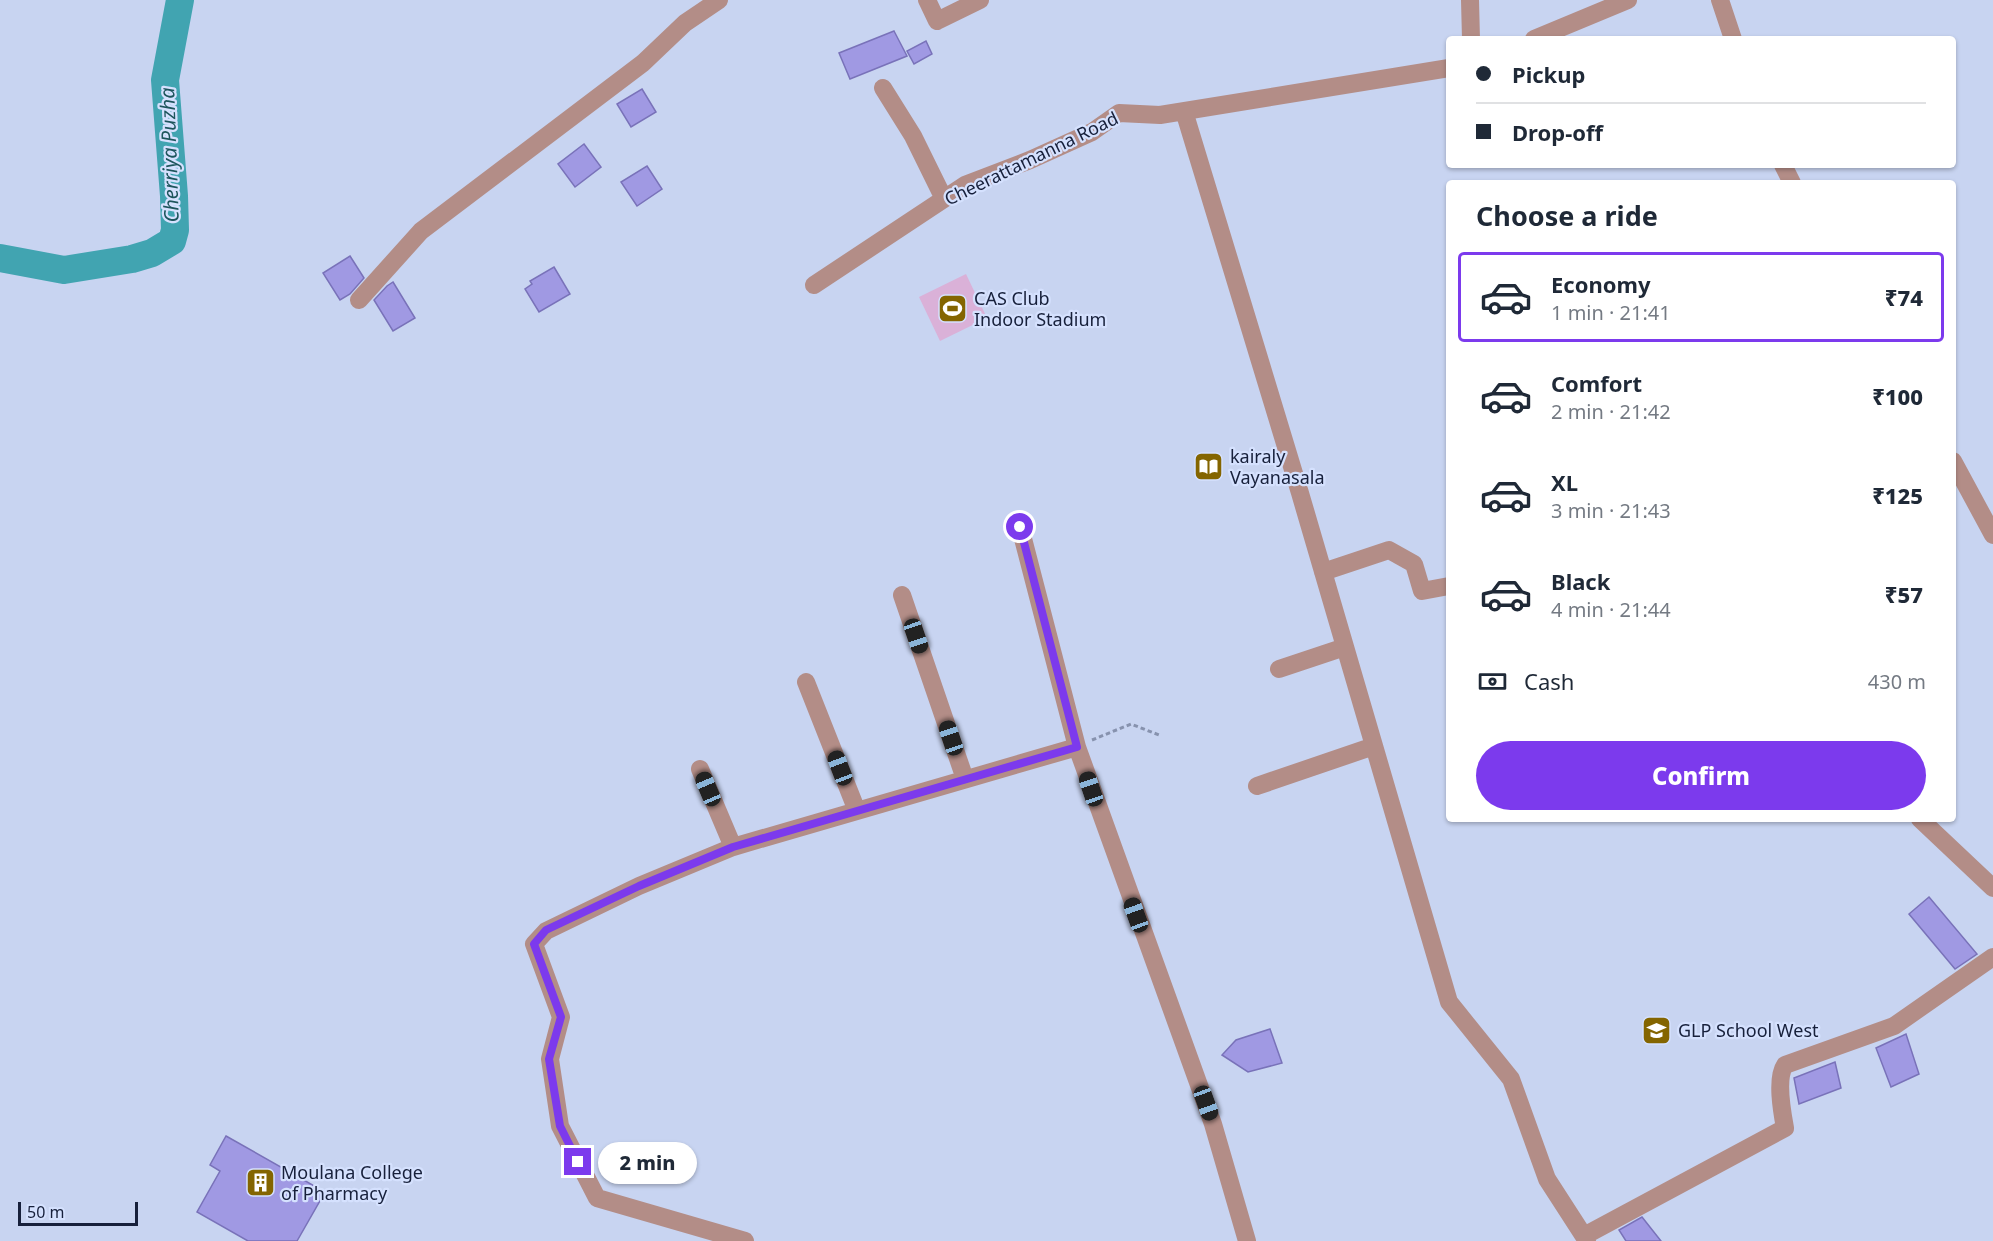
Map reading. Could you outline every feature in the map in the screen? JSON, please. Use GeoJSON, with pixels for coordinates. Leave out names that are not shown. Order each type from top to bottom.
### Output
{"type":"FeatureCollection","features":[{"type":"Feature","properties":{"kind":"street"},"geometry":{"type":"LineString","coordinates":[[359,300],[421,231],[643,63],[685,23],[719,0]]}},
{"type":"Feature","properties":{"kind":"street"},"geometry":{"type":"LineString","coordinates":[[927,0],[937,21],[980,0]]}},
{"type":"Feature","properties":{"kind":"street"},"geometry":{"type":"LineString","coordinates":[[1470,0],[1471,36]]}},
{"type":"Feature","properties":{"kind":"street"},"geometry":{"type":"LineString","coordinates":[[1541,36],[1628,0]]}},
{"type":"Feature","properties":{"kind":"street"},"geometry":{"type":"LineString","coordinates":[[1720,0],[1732,36]]}},
{"type":"Feature","properties":{"kind":"street","name":"Cheerattamanna Road"},"geometry":{"type":"LineString","coordinates":[[813,285],[965,185],[1030,160],[1092,132],[1119,112],[1160,115],[1446,68]]}},
{"type":"Feature","properties":{"kind":"street"},"geometry":{"type":"LineString","coordinates":[[883,88],[913,136],[944,199]]}},
{"type":"Feature","properties":{"kind":"street"},"geometry":{"type":"LineString","coordinates":[[1184,111],[1323,572],[1449,1002],[1511,1079],[1547,1179],[1585,1239],[1785,1128],[1781,1102],[1782,1070],[1785,1065],[1894,1026],[1993,957]]}},
{"type":"Feature","properties":{"kind":"street"},"geometry":{"type":"LineString","coordinates":[[1956,467],[1993,535]]}},
{"type":"Feature","properties":{"kind":"street"},"geometry":{"type":"LineString","coordinates":[[1020,527],[1077,747],[1213,1124],[1247,1241]]}},
{"type":"Feature","properties":{"kind":"street"},"geometry":{"type":"LineString","coordinates":[[1323,572],[1389,550],[1414,564],[1422,591],[1446,587]]}},
{"type":"Feature","properties":{"kind":"street"},"geometry":{"type":"LineString","coordinates":[[902,595],[964,779]]}},
{"type":"Feature","properties":{"kind":"street"},"geometry":{"type":"LineString","coordinates":[[1279,669],[1345,647]]}},
{"type":"Feature","properties":{"kind":"street"},"geometry":{"type":"LineString","coordinates":[[807,682],[857,811]]}},
{"type":"Feature","properties":{"kind":"street"},"geometry":{"type":"LineString","coordinates":[[1257,786],[1374,746]]}},
{"type":"Feature","properties":{"kind":"street"},"geometry":{"type":"LineString","coordinates":[[745,1241],[597,1198],[560,1126],[549,1059],[561,1017],[534,944],[546,930],[639,886],[733,847],[1077,747]]}},
{"type":"Feature","properties":{"kind":"street"},"geometry":{"type":"LineString","coordinates":[[700,769],[733,847]]}},
{"type":"Feature","properties":{"kind":"street"},"geometry":{"type":"LineString","coordinates":[[1923,822],[1993,888]]}},
{"type":"Feature","properties":{"kind":"path"},"geometry":{"type":"LineString","coordinates":[[1077,747],[1131,724],[1159,735]]}},
{"type":"Feature","properties":{"kind":"shaded area","name":"CAS Club Indoor Stadium"},"geometry":{"type":"Polygon","coordinates":[[[966,274],[987,318],[940,341],[919,297],[966,274]]]}},
{"type":"Feature","properties":{"kind":"building"},"geometry":{"type":"Polygon","coordinates":[[[894,31],[907,56],[850,79],[839,53],[894,31]]]}},
{"type":"Feature","properties":{"kind":"building"},"geometry":{"type":"Polygon","coordinates":[[[926,41],[932,54],[914,64],[907,51],[926,41]]]}},
{"type":"Feature","properties":{"kind":"building"},"geometry":{"type":"Polygon","coordinates":[[[642,89],[656,112],[631,127],[617,104],[642,89]]]}},
{"type":"Feature","properties":{"kind":"building"},"geometry":{"type":"Polygon","coordinates":[[[584,144],[601,167],[575,187],[558,164],[584,144]]]}},
{"type":"Feature","properties":{"kind":"building"},"geometry":{"type":"Polygon","coordinates":[[[647,166],[662,189],[637,206],[621,182],[647,166]]]}},
{"type":"Feature","properties":{"kind":"building"},"geometry":{"type":"Polygon","coordinates":[[[350,256],[364,278],[350,294],[340,300],[323,273],[350,256]]]}},
{"type":"Feature","properties":{"kind":"building"},"geometry":{"type":"Polygon","coordinates":[[[554,267],[570,294],[539,312],[525,289],[532,284],[530,281],[554,267]]]}},
{"type":"Feature","properties":{"kind":"building"},"geometry":{"type":"Polygon","coordinates":[[[393,282],[415,318],[393,331],[374,300],[393,282]]]}},
{"type":"Feature","properties":{"kind":"building"},"geometry":{"type":"Polygon","coordinates":[[[1929,897],[1977,954],[1955,969],[1909,914],[1929,897]]]}},
{"type":"Feature","properties":{"kind":"building"},"geometry":{"type":"Polygon","coordinates":[[[1270,1029],[1282,1063],[1248,1072],[1222,1055],[1236,1040],[1270,1029]]]}},
{"type":"Feature","properties":{"kind":"building"},"geometry":{"type":"Polygon","coordinates":[[[1906,1034],[1919,1074],[1891,1087],[1876,1048],[1906,1034]]]}},
{"type":"Feature","properties":{"kind":"building"},"geometry":{"type":"Polygon","coordinates":[[[1835,1062],[1841,1088],[1799,1104],[1794,1078],[1835,1062]]]}},
{"type":"Feature","properties":{"kind":"building","name":"Moulana College of Pharmacy"},"geometry":{"type":"Polygon","coordinates":[[[226,1136],[325,1192],[297,1241],[248,1241],[197,1212],[220,1171],[210,1165],[226,1136]]]}},
{"type":"Feature","properties":{"kind":"building"},"geometry":{"type":"Polygon","coordinates":[[[1642,1217],[1661,1241],[1626,1241],[1619,1230],[1642,1217]]]}},
{"type":"Feature","properties":{"kind":"waterway","name":"Cherriya Puzha"},"geometry":{"type":"LineString","coordinates":[[0,258],[64,270],[132,259],[152,253],[172,241],[175,230],[174,196],[165,80],[180,0]]}},
{"type":"Feature","properties":{"kind":"place","name":"CAS Club Indoor Stadium"},"geometry":{"type":"Point","coordinates":[953,308]}},
{"type":"Feature","properties":{"kind":"place","name":"kairaly Vayanasala"},"geometry":{"type":"Point","coordinates":[1209,466]}},
{"type":"Feature","properties":{"kind":"place","name":"GLP School West"},"geometry":{"type":"Point","coordinates":[1657,1030]}},
{"type":"Feature","properties":{"kind":"place","name":"Moulana College of Pharmacy"},"geometry":{"type":"Point","coordinates":[260,1182]}},
{"type":"Feature","properties":{"kind":"route"},"geometry":{"type":"LineString","coordinates":[[578,1162],[560,1126],[549,1059],[561,1017],[534,944],[546,930],[639,886],[733,847],[1077,747],[1020,527]]}}]}
